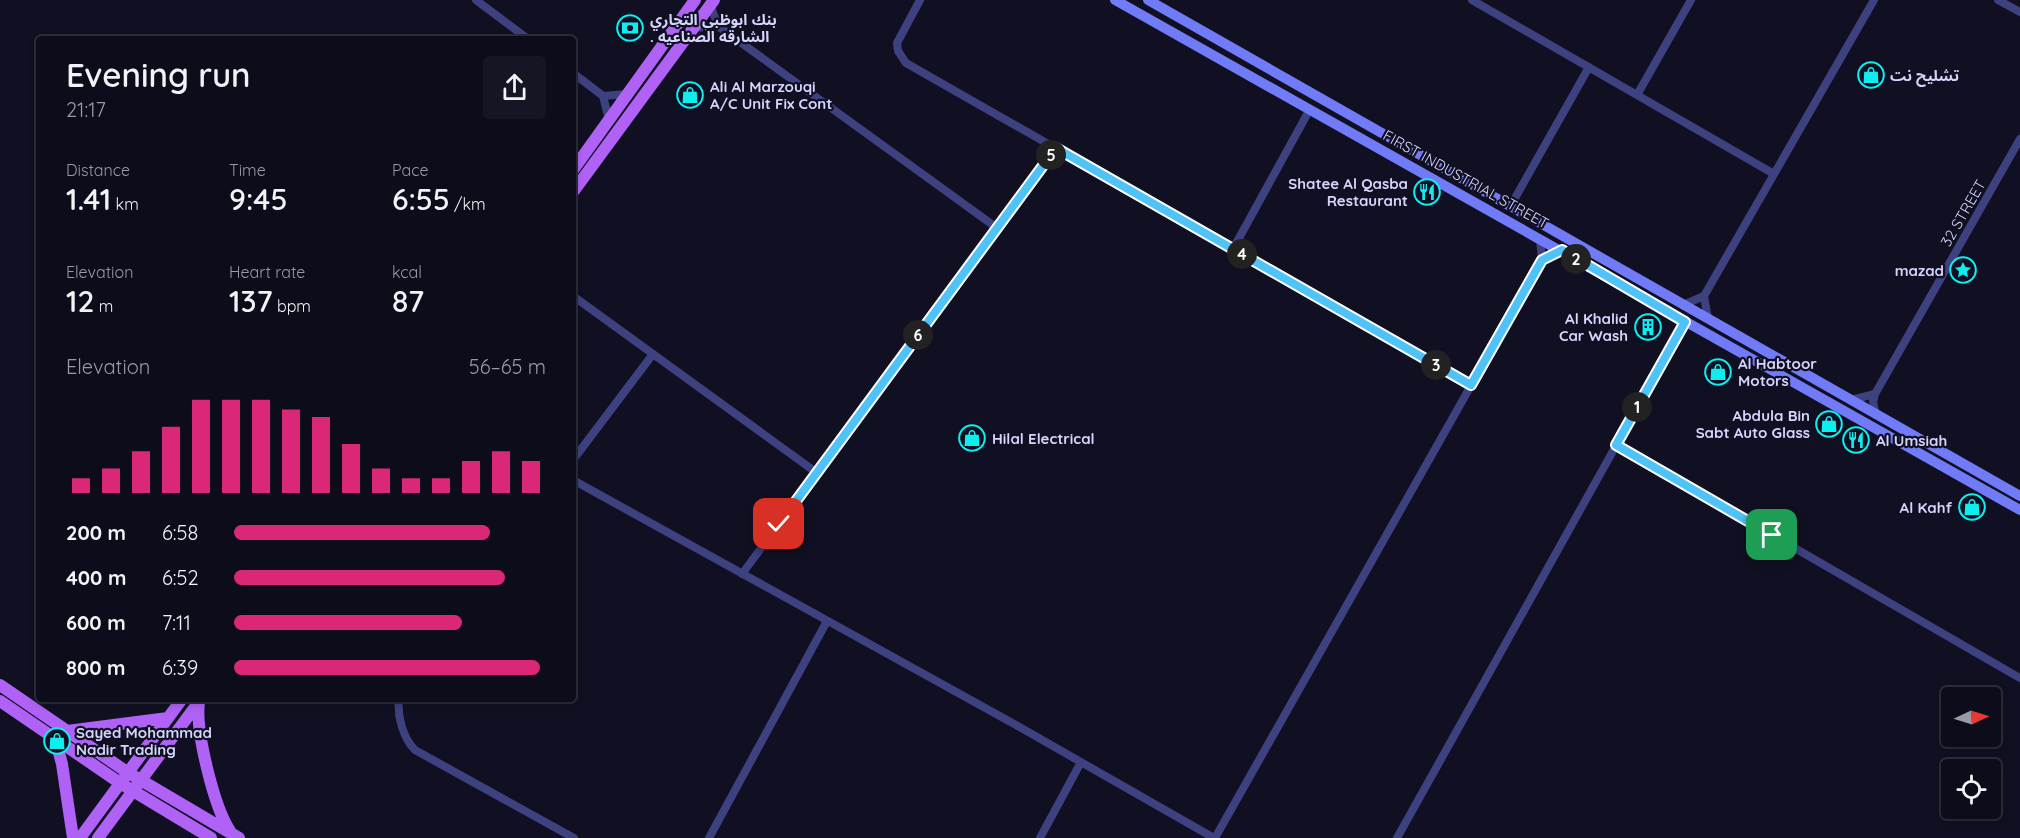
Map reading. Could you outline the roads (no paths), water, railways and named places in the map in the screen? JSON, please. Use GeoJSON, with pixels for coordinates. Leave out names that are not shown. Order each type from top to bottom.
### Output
{"type":"FeatureCollection","features":[{"type":"Feature","properties":{"kind":"main road"},"geometry":{"type":"LineString","coordinates":[[576,166],[695,0]]}},
{"type":"Feature","properties":{"kind":"main road","name":"FIRST INDUSTRIAL STREET"},"geometry":{"type":"LineString","coordinates":[[1115,0],[2020,510]]}},
{"type":"Feature","properties":{"kind":"main road","name":"FIRST INDUSTRIAL STREET"},"geometry":{"type":"LineString","coordinates":[[1148,0],[2020,496]]}},
{"type":"Feature","properties":{"kind":"main road"},"geometry":{"type":"LineString","coordinates":[[576,188],[712,2]]}},
{"type":"Feature","properties":{"kind":"main road"},"geometry":{"type":"LineString","coordinates":[[0,685],[127,772],[137,785],[210,837]]}},
{"type":"Feature","properties":{"kind":"main road"},"geometry":{"type":"LineString","coordinates":[[0,701],[120,783],[137,785],[236,836]]}},
{"type":"Feature","properties":{"kind":"main road"},"geometry":{"type":"LineString","coordinates":[[80,838],[180,702]]}},
{"type":"Feature","properties":{"kind":"main road"},"geometry":{"type":"LineString","coordinates":[[98,838],[199,702]]}},
{"type":"Feature","properties":{"kind":"main road"},"geometry":{"type":"LineString","coordinates":[[200,702],[198,724],[216,800],[222,817],[236,836]]}},
{"type":"Feature","properties":{"kind":"main road"},"geometry":{"type":"LineString","coordinates":[[67,730],[168,718]]}},
{"type":"Feature","properties":{"kind":"main road"},"geometry":{"type":"LineString","coordinates":[[55,738],[62,764],[73,838]]}},
{"type":"Feature","properties":{"kind":"main road"},"geometry":{"type":"LineString","coordinates":[[193,838],[210,837]]}},
{"type":"Feature","properties":{"kind":"street"},"geometry":{"type":"LineString","coordinates":[[476,0],[524,36]]}},
{"type":"Feature","properties":{"kind":"street"},"geometry":{"type":"LineString","coordinates":[[921,0],[899,36],[897,44],[901,58],[1471,385]]}},
{"type":"Feature","properties":{"kind":"street"},"geometry":{"type":"LineString","coordinates":[[1472,0],[1774,174]]}},
{"type":"Feature","properties":{"kind":"street"},"geometry":{"type":"LineString","coordinates":[[1637,94],[1691,0]]}},
{"type":"Feature","properties":{"kind":"street"},"geometry":{"type":"LineString","coordinates":[[1683,305],[1704,297],[1874,0]]}},
{"type":"Feature","properties":{"kind":"street"},"geometry":{"type":"LineString","coordinates":[[1998,0],[2020,12]]}},
{"type":"Feature","properties":{"kind":"street"},"geometry":{"type":"LineString","coordinates":[[712,2],[718,26],[997,228]]}},
{"type":"Feature","properties":{"kind":"street"},"geometry":{"type":"LineString","coordinates":[[693,28],[718,26]]}},
{"type":"Feature","properties":{"kind":"street"},"geometry":{"type":"LineString","coordinates":[[1510,207],[1589,67]]}},
{"type":"Feature","properties":{"kind":"street"},"geometry":{"type":"LineString","coordinates":[[576,75],[603,96],[608,108],[609,122]]}},
{"type":"Feature","properties":{"kind":"street"},"geometry":{"type":"LineString","coordinates":[[603,96],[628,93]]}},
{"type":"Feature","properties":{"kind":"street"},"geometry":{"type":"LineString","coordinates":[[1233,249],[1310,109]]}},
{"type":"Feature","properties":{"kind":"street","name":"32 STREET"},"geometry":{"type":"LineString","coordinates":[[1875,394],[2020,139]]}},
{"type":"Feature","properties":{"kind":"street"},"geometry":{"type":"LineString","coordinates":[[742,574],[1056,148]]}},
{"type":"Feature","properties":{"kind":"street"},"geometry":{"type":"LineString","coordinates":[[1539,237],[1542,260]]}},
{"type":"Feature","properties":{"kind":"street"},"geometry":{"type":"LineString","coordinates":[[576,482],[1214,838],[1542,260],[1562,250]]}},
{"type":"Feature","properties":{"kind":"street"},"geometry":{"type":"LineString","coordinates":[[1704,297],[1708,319]]}},
{"type":"Feature","properties":{"kind":"street"},"geometry":{"type":"LineString","coordinates":[[576,298],[817,473]]}},
{"type":"Feature","properties":{"kind":"street"},"geometry":{"type":"LineString","coordinates":[[1397,838],[1685,322]]}},
{"type":"Feature","properties":{"kind":"street"},"geometry":{"type":"LineString","coordinates":[[576,456],[652,354]]}},
{"type":"Feature","properties":{"kind":"street"},"geometry":{"type":"LineString","coordinates":[[1850,400],[1875,394],[1873,406],[1876,415]]}},
{"type":"Feature","properties":{"kind":"street"},"geometry":{"type":"LineString","coordinates":[[1616,445],[2020,678]]}},
{"type":"Feature","properties":{"kind":"street"},"geometry":{"type":"LineString","coordinates":[[709,838],[827,621]]}},
{"type":"Feature","properties":{"kind":"street"},"geometry":{"type":"LineString","coordinates":[[399,702],[399,713],[408,743],[415,750],[574,838]]}},
{"type":"Feature","properties":{"kind":"street"},"geometry":{"type":"LineString","coordinates":[[1040,838],[1081,762]]}},
{"type":"Feature","properties":{"kind":"place","name":"بنك ابوظبي التجاري . الشارقه الصناعيه"},"geometry":{"type":"Point","coordinates":[630,28]}},
{"type":"Feature","properties":{"kind":"place","name":"تشليح نت"},"geometry":{"type":"Point","coordinates":[1871,75]}},
{"type":"Feature","properties":{"kind":"place","name":"Ali Al Marzouqi A/C Unit Fix Cont"},"geometry":{"type":"Point","coordinates":[690,95]}},
{"type":"Feature","properties":{"kind":"place","name":"Shatee Al Qasba Restaurant"},"geometry":{"type":"Point","coordinates":[1427,192]}},
{"type":"Feature","properties":{"kind":"place","name":"mazad"},"geometry":{"type":"Point","coordinates":[1963,270]}},
{"type":"Feature","properties":{"kind":"place","name":"Al Khalid Car Wash"},"geometry":{"type":"Point","coordinates":[1648,327]}},
{"type":"Feature","properties":{"kind":"place","name":"Al Habtoor Motors"},"geometry":{"type":"Point","coordinates":[1718,372]}},
{"type":"Feature","properties":{"kind":"place","name":"Abdula Bin Sabt Auto Glass"},"geometry":{"type":"Point","coordinates":[1829,424]}},
{"type":"Feature","properties":{"kind":"place","name":"Hilal Electrical"},"geometry":{"type":"Point","coordinates":[972,438]}},
{"type":"Feature","properties":{"kind":"place","name":"Al Umsiah"},"geometry":{"type":"Point","coordinates":[1856,440]}},
{"type":"Feature","properties":{"kind":"place","name":"Al Kahf"},"geometry":{"type":"Point","coordinates":[1972,507]}},
{"type":"Feature","properties":{"kind":"place","name":"Sayed Mohammad Nadir Trading"},"geometry":{"type":"Point","coordinates":[57,741]}}]}
